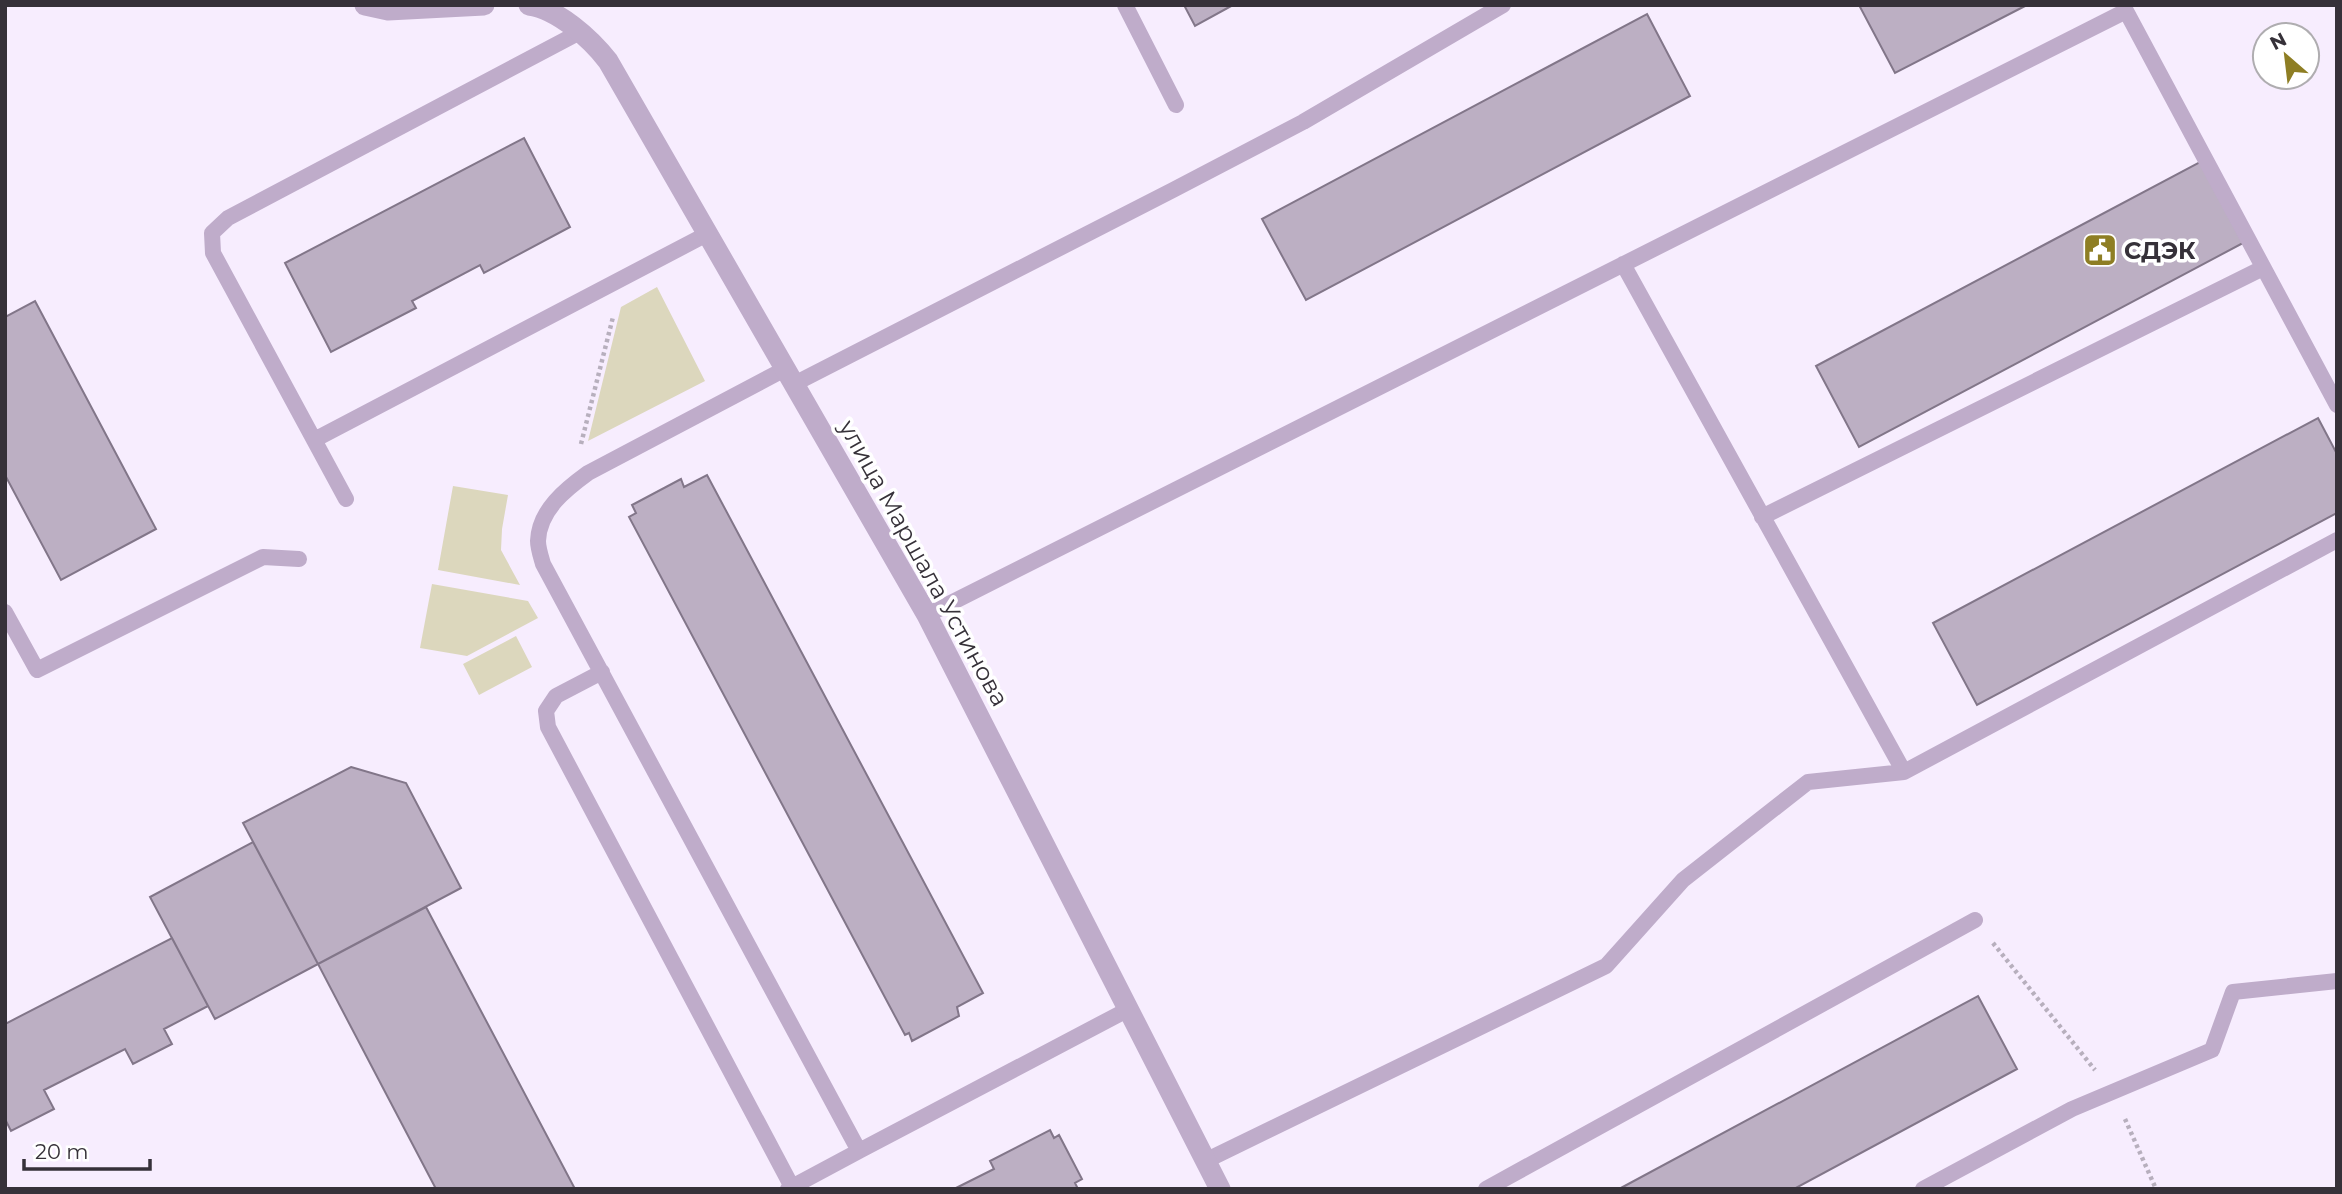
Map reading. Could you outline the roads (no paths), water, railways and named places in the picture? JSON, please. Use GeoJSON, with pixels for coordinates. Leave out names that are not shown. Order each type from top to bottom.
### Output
{"type":"FeatureCollection","features":[{"type":"Feature","properties":{"kind":"street"},"geometry":{"type":"LineString","coordinates":[[365,5],[388,10],[484,5]]}},
{"type":"Feature","properties":{"kind":"street","name":"улица Маршала Устинова"},"geometry":{"type":"LineString","coordinates":[[529,5],[552,14],[580,32],[608,61],[927,615],[1220,1189]]}},
{"type":"Feature","properties":{"kind":"lane"},"geometry":{"type":"LineString","coordinates":[[1125,5],[1176,105]]}},
{"type":"Feature","properties":{"kind":"lane"},"geometry":{"type":"LineString","coordinates":[[859,1151],[543,564],[538,540],[546,514],[561,492],[588,473],[1173,190],[1303,122],[1503,5]]}},
{"type":"Feature","properties":{"kind":"lane"},"geometry":{"type":"LineString","coordinates":[[927,615],[2126,11],[2337,405]]}},
{"type":"Feature","properties":{"kind":"lane"},"geometry":{"type":"LineString","coordinates":[[346,499],[213,253],[212,233],[228,218],[580,32]]}},
{"type":"Feature","properties":{"kind":"lane"},"geometry":{"type":"LineString","coordinates":[[314,440],[708,234]]}},
{"type":"Feature","properties":{"kind":"lane"},"geometry":{"type":"LineString","coordinates":[[1623,264],[1904,772]]}},
{"type":"Feature","properties":{"kind":"lane"},"geometry":{"type":"LineString","coordinates":[[1762,517],[2263,268]]}},
{"type":"Feature","properties":{"kind":"lane"},"geometry":{"type":"LineString","coordinates":[[1205,1161],[1606,967],[1683,880],[1808,782],[1904,772],[2337,540]]}},
{"type":"Feature","properties":{"kind":"lane"},"geometry":{"type":"LineString","coordinates":[[5,612],[37,670],[263,557],[299,559]]}},
{"type":"Feature","properties":{"kind":"lane"},"geometry":{"type":"LineString","coordinates":[[602,672],[556,696],[546,710],[548,727],[790,1188],[1129,1009]]}},
{"type":"Feature","properties":{"kind":"lane"},"geometry":{"type":"LineString","coordinates":[[1486,1189],[1975,920]]}},
{"type":"Feature","properties":{"kind":"lane"},"geometry":{"type":"LineString","coordinates":[[1923,1189],[2072,1109],[2212,1050],[2233,992],[2337,981]]}},
{"type":"Feature","properties":{"kind":"place","name":"СДЭК"},"geometry":{"type":"Point","coordinates":[2100,250]}}]}
